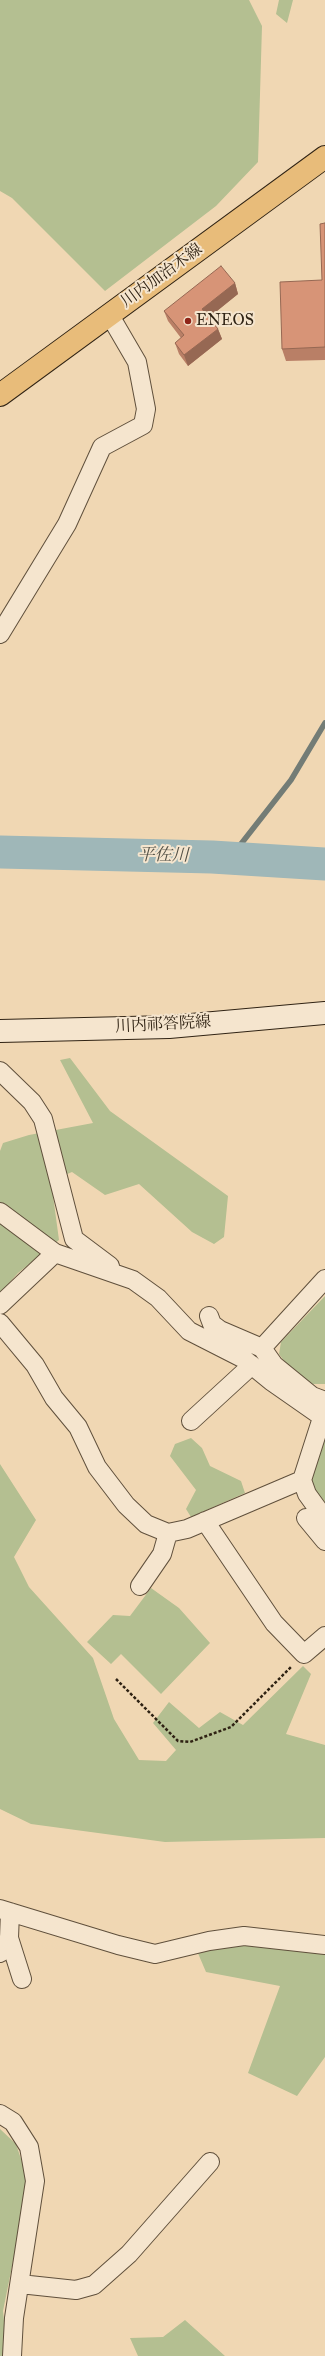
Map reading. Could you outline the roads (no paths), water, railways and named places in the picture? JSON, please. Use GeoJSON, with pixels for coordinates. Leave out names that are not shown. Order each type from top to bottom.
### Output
{"type":"FeatureCollection","features":[{"type":"Feature","properties":{"kind":"main road","name":"川内加治木線"},"geometry":{"type":"LineString","coordinates":[[0,395],[325,157]]}},
{"type":"Feature","properties":{"kind":"main road","name":"川内祁答院線"},"geometry":{"type":"LineString","coordinates":[[0,1031],[169,1027],[325,1013]]}},
{"type":"Feature","properties":{"kind":"street"},"geometry":{"type":"LineString","coordinates":[[0,634],[68,524],[102,446],[143,424],[146,409],[136,362],[109,314]]}},
{"type":"Feature","properties":{"kind":"street"},"geometry":{"type":"LineString","coordinates":[[0,1071],[32,1102],[43,1119],[74,1238],[95,1256],[158,1298],[189,1331],[244,1359],[271,1381],[325,1412]]}},
{"type":"Feature","properties":{"kind":"street"},"geometry":{"type":"LineString","coordinates":[[0,1212],[55,1253],[133,1280]]}},
{"type":"Feature","properties":{"kind":"street"},"geometry":{"type":"LineString","coordinates":[[0,1305],[55,1253]]}},
{"type":"Feature","properties":{"kind":"street"},"geometry":{"type":"LineString","coordinates":[[262,1348],[325,1278]]}},
{"type":"Feature","properties":{"kind":"street"},"geometry":{"type":"LineString","coordinates":[[209,1316],[212,1324],[220,1330],[262,1348],[274,1365],[312,1396],[325,1412]]}},
{"type":"Feature","properties":{"kind":"street"},"geometry":{"type":"LineString","coordinates":[[0,1323],[35,1365],[54,1398],[78,1427],[97,1467],[126,1505],[146,1524],[168,1533],[187,1529],[302,1480]]}},
{"type":"Feature","properties":{"kind":"street"},"geometry":{"type":"LineString","coordinates":[[191,1421],[252,1365]]}},
{"type":"Feature","properties":{"kind":"street"},"geometry":{"type":"LineString","coordinates":[[325,1412],[302,1480],[307,1494],[325,1519]]}},
{"type":"Feature","properties":{"kind":"street"},"geometry":{"type":"LineString","coordinates":[[306,1518],[325,1541]]}},
{"type":"Feature","properties":{"kind":"street"},"geometry":{"type":"LineString","coordinates":[[205,1521],[274,1623],[304,1654],[325,1636]]}},
{"type":"Feature","properties":{"kind":"street"},"geometry":{"type":"LineString","coordinates":[[140,1586],[162,1554],[168,1533]]}},
{"type":"Feature","properties":{"kind":"street"},"geometry":{"type":"LineString","coordinates":[[22,1979],[5,1946],[5,1911],[118,1945],[155,1954],[209,1941],[244,1936],[325,1945]]}},
{"type":"Feature","properties":{"kind":"street"},"geometry":{"type":"LineString","coordinates":[[0,2114],[13,2122],[29,2148],[35,2182],[14,2318],[12,2356]]}},
{"type":"Feature","properties":{"kind":"street"},"geometry":{"type":"LineString","coordinates":[[20,2284],[76,2290],[94,2285],[129,2254],[210,2162]]}},
{"type":"Feature","properties":{"kind":"waterway"},"geometry":{"type":"LineString","coordinates":[[230,858],[291,780],[325,723]]}},
{"type":"Feature","properties":{"kind":"waterway","name":"平佐川"},"geometry":{"type":"LineString","coordinates":[[0,852],[212,857],[325,864]]}},
{"type":"Feature","properties":{"kind":"place","name":"ENEOS"},"geometry":{"type":"Point","coordinates":[188,321]}}]}
